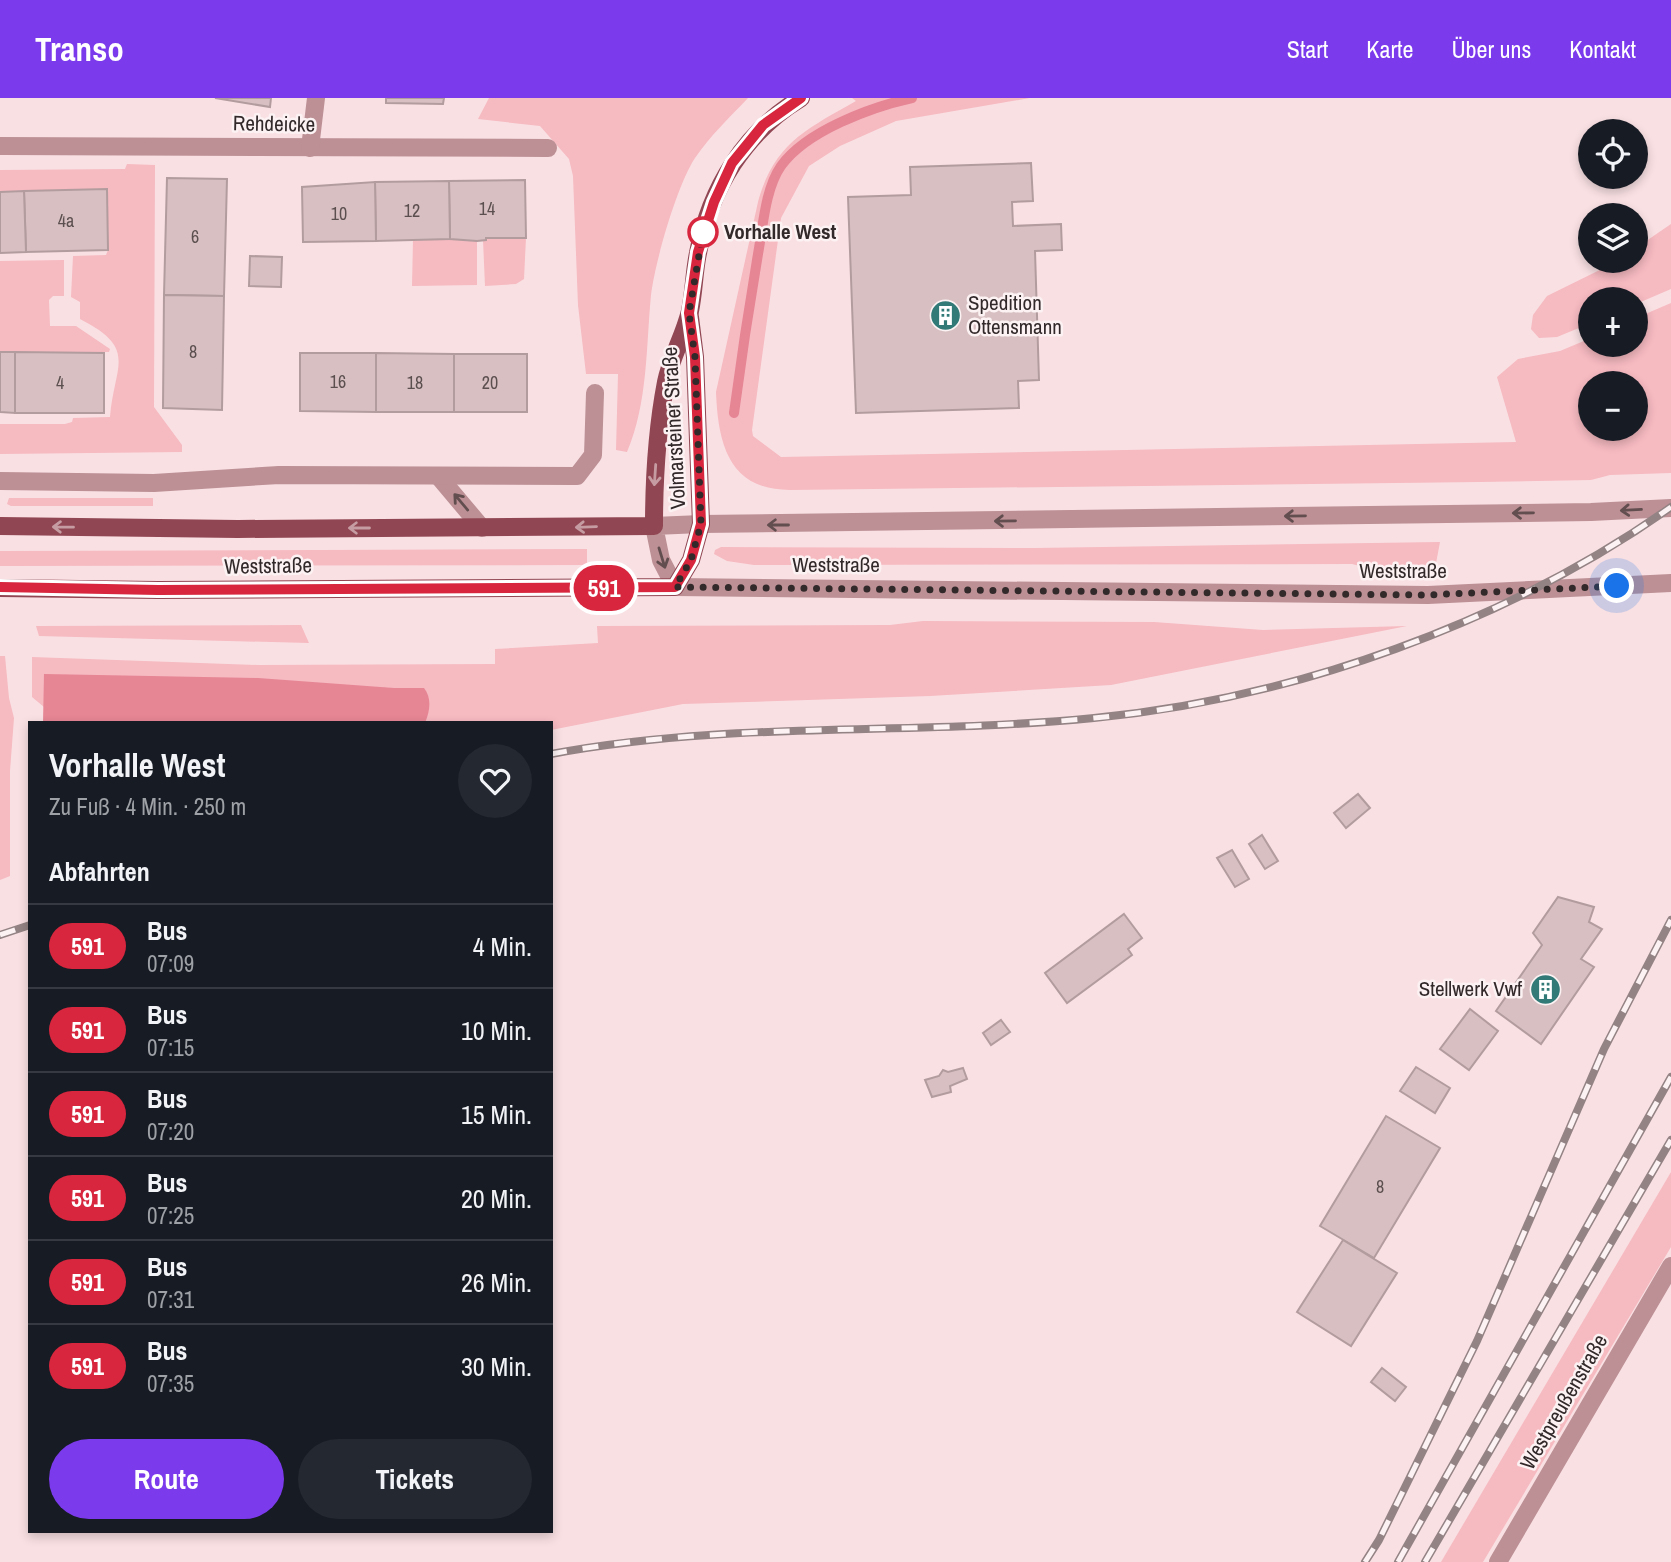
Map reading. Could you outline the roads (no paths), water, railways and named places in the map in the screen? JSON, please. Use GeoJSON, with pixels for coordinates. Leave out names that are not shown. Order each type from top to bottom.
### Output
{"type":"FeatureCollection","features":[{"type":"Feature","properties":{"kind":"main road","name":"Volmarsteiner Straße"},"geometry":{"type":"LineString","coordinates":[[654,526],[654,483],[666,383],[673,353],[689,313],[704,232],[732,163],[763,125],[801,98]]}},
{"type":"Feature","properties":{"kind":"main road","name":"Volmarsteiner Straße"},"geometry":{"type":"LineString","coordinates":[[675,587],[691,560],[701,524],[695,357],[689,313]]}},
{"type":"Feature","properties":{"kind":"main road","name":"Weststraße"},"geometry":{"type":"LineString","coordinates":[[0,526],[654,526]]}},
{"type":"Feature","properties":{"kind":"main road","name":"Weststraße"},"geometry":{"type":"LineString","coordinates":[[0,587],[158,590],[675,587]]}},
{"type":"Feature","properties":{"kind":"street"},"geometry":{"type":"LineString","coordinates":[[310,148],[316,98]]}},
{"type":"Feature","properties":{"kind":"street","name":"Rehdeicke"},"geometry":{"type":"LineString","coordinates":[[0,146],[548,148]]}},
{"type":"Feature","properties":{"kind":"street"},"geometry":{"type":"LineString","coordinates":[[0,481],[155,483],[256,475],[577,476],[593,455],[595,393]]}},
{"type":"Feature","properties":{"kind":"street"},"geometry":{"type":"LineString","coordinates":[[439,477],[482,528]]}},
{"type":"Feature","properties":{"kind":"street","name":"Weststraße"},"geometry":{"type":"LineString","coordinates":[[654,526],[1591,512],[1671,508]]}},
{"type":"Feature","properties":{"kind":"street","name":"Volmarsteiner Straße"},"geometry":{"type":"LineString","coordinates":[[654,526],[661,560],[675,587]]}},
{"type":"Feature","properties":{"kind":"street","name":"Weststraße"},"geometry":{"type":"LineString","coordinates":[[675,587],[1428,595],[1671,583]]}},
{"type":"Feature","properties":{"kind":"street","name":"Westpreußenstraße"},"geometry":{"type":"LineString","coordinates":[[1498,1562],[1614,1359],[1671,1266]]}},
{"type":"Feature","properties":{"kind":"waterway"},"geometry":{"type":"LineString","coordinates":[[734,413],[763,220],[771,186],[781,166],[806,142],[840,122],[912,98]]}},
{"type":"Feature","properties":{"kind":"railway"},"geometry":{"type":"LineString","coordinates":[[553,754],[619,743],[754,732],[958,726],[1094,718],[1169,708],[1245,693],[1396,649],[1469,620],[1540,586],[1607,549],[1671,507]]}},
{"type":"Feature","properties":{"kind":"railway"},"geometry":{"type":"LineString","coordinates":[[1365,1562],[1379,1540],[1477,1341],[1604,1049],[1671,920]]}},
{"type":"Feature","properties":{"kind":"railway"},"geometry":{"type":"LineString","coordinates":[[0,935],[28,926]]}},
{"type":"Feature","properties":{"kind":"railway"},"geometry":{"type":"LineString","coordinates":[[1398,1562],[1671,1077]]}},
{"type":"Feature","properties":{"kind":"railway"},"geometry":{"type":"LineString","coordinates":[[1425,1562],[1671,1140]]}},
{"type":"Feature","properties":{"kind":"place","name":"Vorhalle West"},"geometry":{"type":"Point","coordinates":[703,232]}},
{"type":"Feature","properties":{"kind":"place","name":"Spedition Ottensmann"},"geometry":{"type":"Point","coordinates":[945,315]}},
{"type":"Feature","properties":{"kind":"place","name":"Stellwerk Vwf"},"geometry":{"type":"Point","coordinates":[1545,989]}}]}
